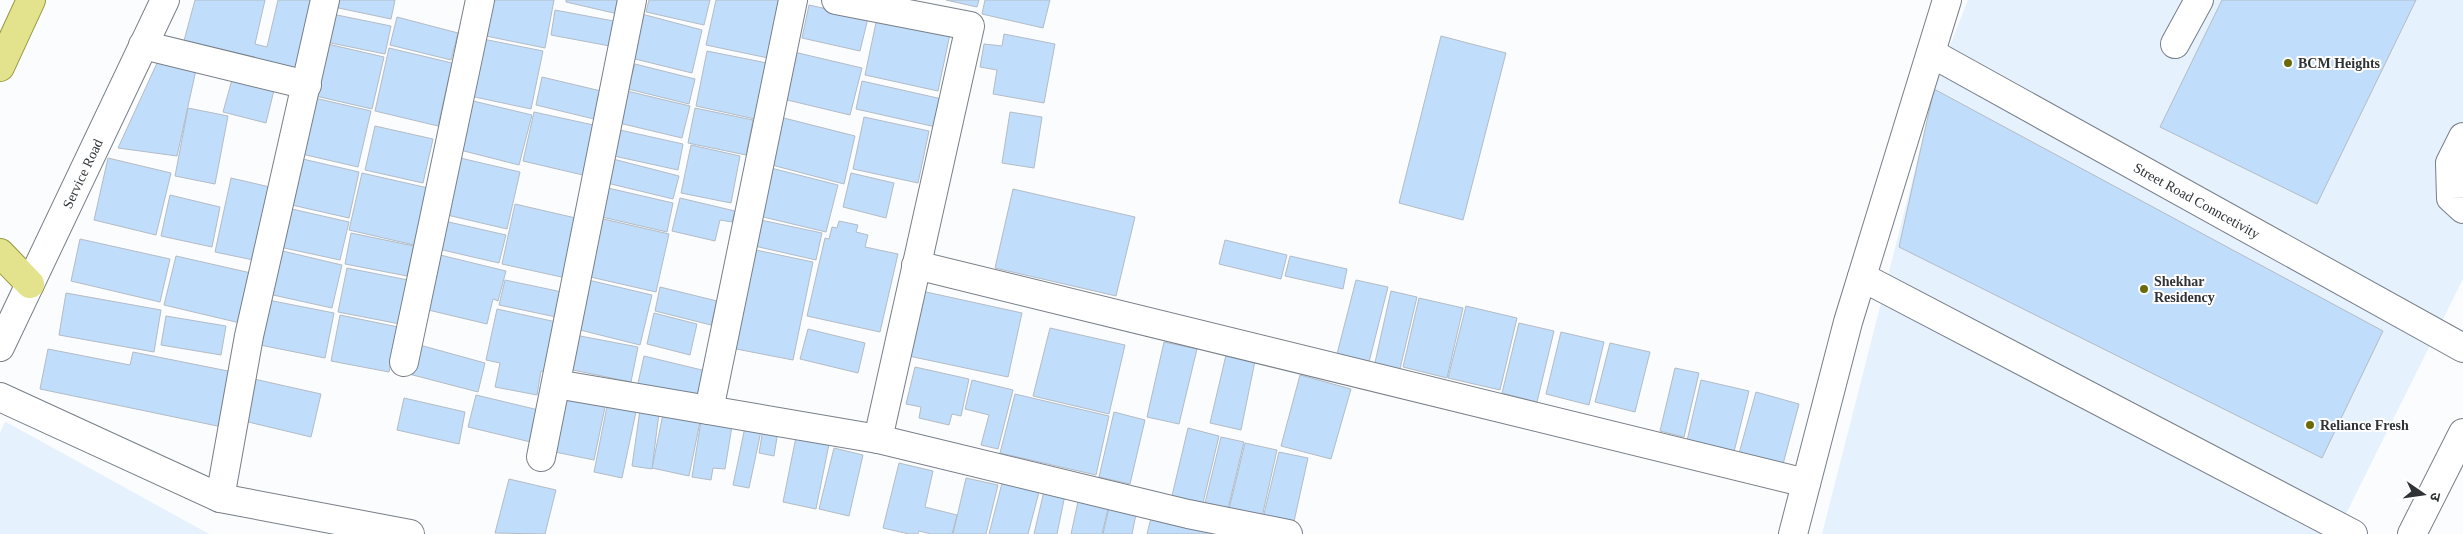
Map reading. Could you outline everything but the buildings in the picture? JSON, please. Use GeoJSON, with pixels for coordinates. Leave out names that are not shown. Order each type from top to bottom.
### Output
{"type":"FeatureCollection","features":[{"type":"Feature","properties":{"kind":"main road"},"geometry":{"type":"LineString","coordinates":[[0,67],[31,0]]}},
{"type":"Feature","properties":{"kind":"main road"},"geometry":{"type":"LineString","coordinates":[[0,252],[30,284]]}},
{"type":"Feature","properties":{"kind":"street","name":"Service Road"},"geometry":{"type":"LineString","coordinates":[[0,347],[165,0]]}},
{"type":"Feature","properties":{"kind":"street"},"geometry":{"type":"LineString","coordinates":[[220,498],[249,336],[325,0]]}},
{"type":"Feature","properties":{"kind":"street"},"geometry":{"type":"LineString","coordinates":[[404,362],[480,0]]}},
{"type":"Feature","properties":{"kind":"street"},"geometry":{"type":"LineString","coordinates":[[541,457],[632,0]]}},
{"type":"Feature","properties":{"kind":"street"},"geometry":{"type":"LineString","coordinates":[[708,410],[793,0]]}},
{"type":"Feature","properties":{"kind":"street"},"geometry":{"type":"LineString","coordinates":[[836,0],[970,26],[878,439]]}},
{"type":"Feature","properties":{"kind":"street"},"geometry":{"type":"LineString","coordinates":[[1793,534],[1848,322],[1947,0]]}},
{"type":"Feature","properties":{"kind":"street"},"geometry":{"type":"LineString","coordinates":[[2175,44],[2199,0]]}},
{"type":"Feature","properties":{"kind":"street"},"geometry":{"type":"LineString","coordinates":[[143,45],[306,85]]}},
{"type":"Feature","properties":{"kind":"street","name":"Street Road Conncetivity"},"geometry":{"type":"LineString","coordinates":[[1931,53],[2463,348]]}},
{"type":"Feature","properties":{"kind":"street"},"geometry":{"type":"LineString","coordinates":[[2463,138],[2450,163],[2451,198],[2463,209]]}},
{"type":"Feature","properties":{"kind":"street"},"geometry":{"type":"LineString","coordinates":[[916,265],[1806,483]]}},
{"type":"Feature","properties":{"kind":"street"},"geometry":{"type":"LineString","coordinates":[[1862,277],[2353,534]]}},
{"type":"Feature","properties":{"kind":"street"},"geometry":{"type":"LineString","coordinates":[[556,384],[878,439],[1188,514],[1288,534]]}},
{"type":"Feature","properties":{"kind":"street"},"geometry":{"type":"LineString","coordinates":[[0,397],[220,498],[410,534]]}},
{"type":"Feature","properties":{"kind":"street"},"geometry":{"type":"LineString","coordinates":[[2412,534],[2463,433]]}},
{"type":"Feature","properties":{"kind":"shaded area"},"geometry":{"type":"Polygon","coordinates":[[[1968,0],[2463,0],[2463,279],[2336,534],[1822,534],[1941,68],[1968,0]]]}},
{"type":"Feature","properties":{"kind":"shaded area"},"geometry":{"type":"Polygon","coordinates":[[[5,422],[209,534],[0,534],[0,433],[5,422]]]}},
{"type":"Feature","properties":{"kind":"place","name":"BCM Heights"},"geometry":{"type":"Point","coordinates":[2288,63]}},
{"type":"Feature","properties":{"kind":"place","name":"Shekhar Residency"},"geometry":{"type":"Point","coordinates":[2144,289]}},
{"type":"Feature","properties":{"kind":"place","name":"Reliance Fresh"},"geometry":{"type":"Point","coordinates":[2310,425]}}]}
